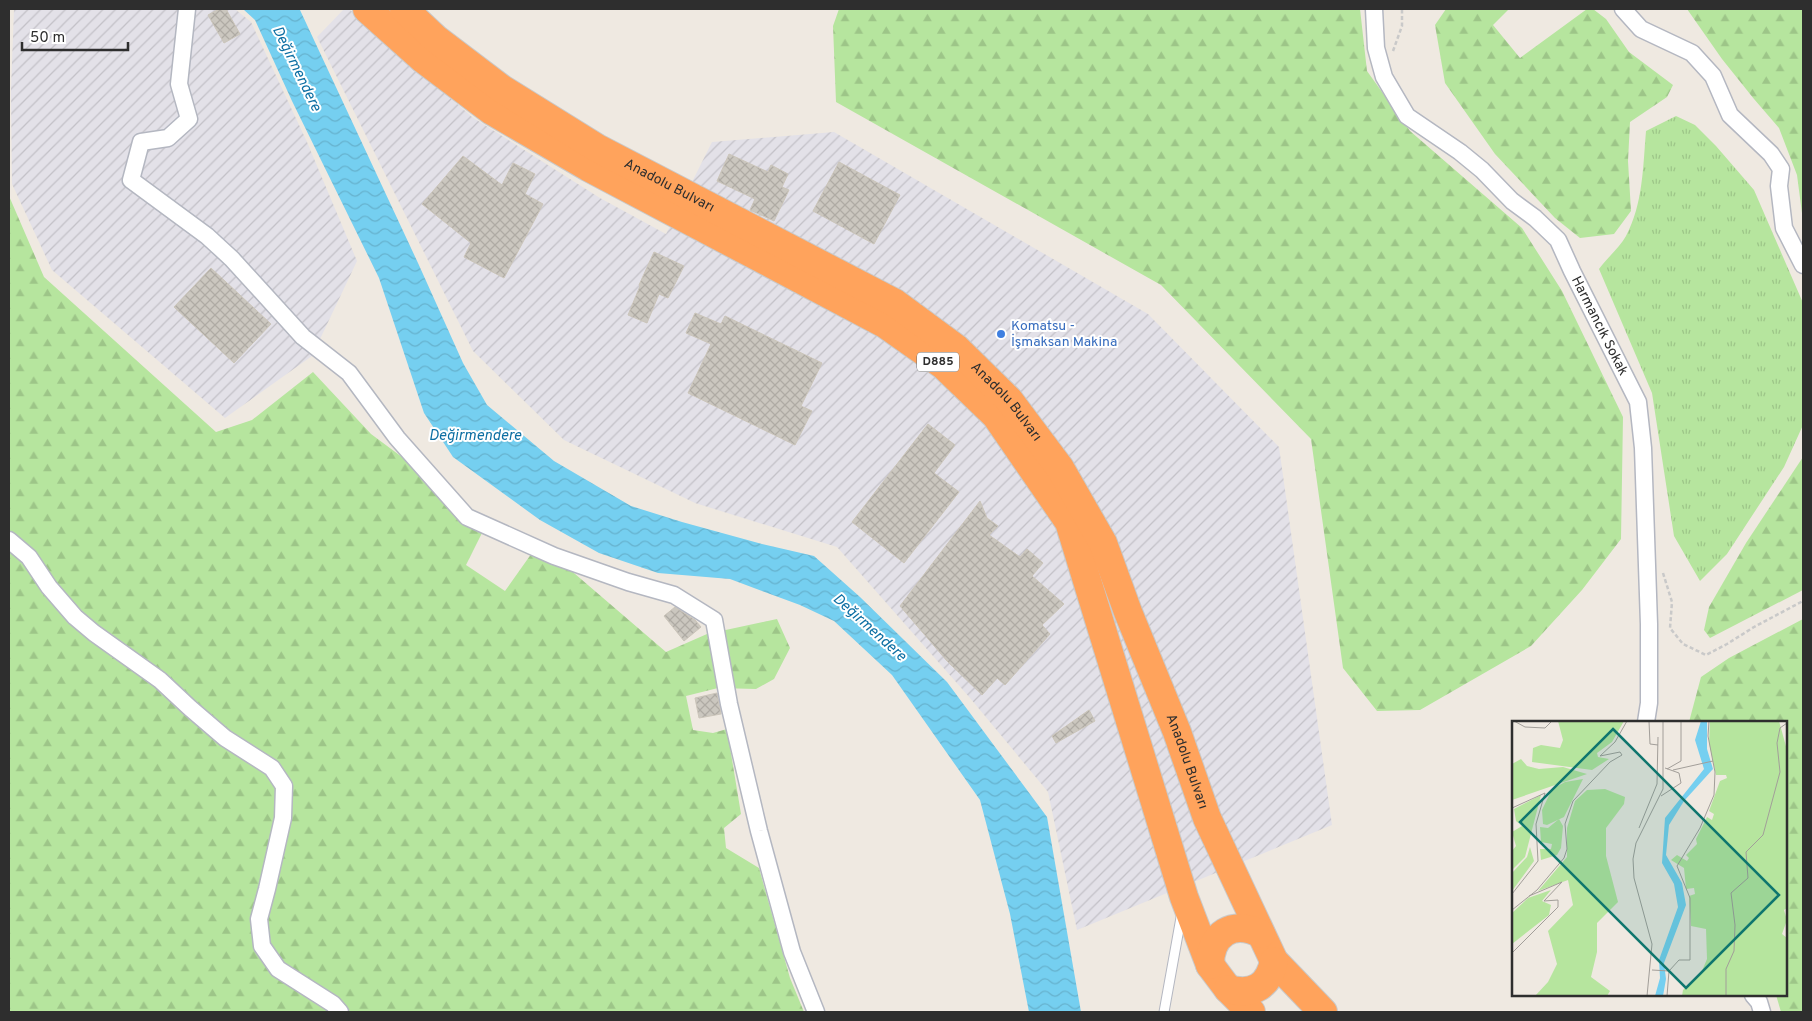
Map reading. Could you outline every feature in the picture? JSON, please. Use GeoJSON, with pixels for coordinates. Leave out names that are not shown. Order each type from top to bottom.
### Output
{"type":"FeatureCollection","features":[{"type":"Feature","properties":{"kind":"highway","name":"Anadolu Bulvarı"},"geometry":{"type":"LineString","coordinates":[[367,9],[423,60],[492,111],[588,167],[886,324],[943,365],[996,416],[1069,522],[1184,897],[1210,965],[1228,989],[1251,1012]]}},
{"type":"Feature","properties":{"kind":"highway","name":"Anadolu Bulvarı"},"geometry":{"type":"LineString","coordinates":[[404,9],[436,38],[502,89],[597,148],[895,303],[956,348],[1009,400],[1060,468],[1103,543],[1128,612],[1177,732],[1207,818],[1274,960],[1323,1012]]}},
{"type":"Feature","properties":{"kind":"highway"},"geometry":{"type":"LineString","coordinates":[[1210,965],[1210,954],[1220,935],[1240,928],[1252,929],[1261,934]]}},
{"type":"Feature","properties":{"kind":"highway"},"geometry":{"type":"LineString","coordinates":[[1228,989],[1238,992],[1249,991],[1258,987],[1267,980],[1272,971],[1274,960]]}},
{"type":"Feature","properties":{"kind":"street"},"geometry":{"type":"LineString","coordinates":[[187,9],[180,84],[189,119],[168,138],[141,142],[131,180],[208,236],[232,259],[303,337],[349,373],[397,438],[467,517],[554,556],[628,582],[674,595],[714,620],[728,704],[759,831],[792,952],[816,1012]]}},
{"type":"Feature","properties":{"kind":"street","name":"Harmancık Sokak"},"geometry":{"type":"LineString","coordinates":[[1374,9],[1376,48],[1384,77],[1407,116],[1460,152],[1482,170],[1512,201],[1558,240],[1638,402],[1643,448],[1649,624],[1649,693],[1646,721]]}},
{"type":"Feature","properties":{"kind":"street"},"geometry":{"type":"LineString","coordinates":[[1623,9],[1641,29],[1692,54],[1713,76],[1730,115],[1771,154],[1781,169],[1780,186],[1784,228],[1803,265]]}},
{"type":"Feature","properties":{"kind":"street"},"geometry":{"type":"LineString","coordinates":[[9,540],[29,557],[74,617],[160,680],[225,738],[272,768],[284,786],[283,818],[268,889],[259,919],[262,946],[278,969],[333,1004],[340,1012]]}},
{"type":"Feature","properties":{"kind":"street"},"geometry":{"type":"LineString","coordinates":[[1754,996],[1759,1002],[1762,1012]]}},
{"type":"Feature","properties":{"kind":"lane"},"geometry":{"type":"LineString","coordinates":[[1164,1012],[1184,897]]}},
{"type":"Feature","properties":{"kind":"path"},"geometry":{"type":"LineString","coordinates":[[1384,77],[1402,26],[1402,9]]}},
{"type":"Feature","properties":{"kind":"path"},"geometry":{"type":"LineString","coordinates":[[1646,557],[1662,570],[1672,602],[1670,628],[1683,644],[1706,655],[1803,601]]}},
{"type":"Feature","properties":{"kind":"shaded area"},"geometry":{"type":"Polygon","coordinates":[[[14,9],[235,9],[251,22],[307,142],[357,261],[312,356],[225,418],[52,270],[12,184],[11,90],[14,9]]]}},
{"type":"Feature","properties":{"kind":"shaded area"},"geometry":{"type":"Polygon","coordinates":[[[344,9],[349,9],[472,117],[600,198],[666,234],[712,142],[834,132],[1148,314],[1279,447],[1332,825],[1077,930],[1048,792],[970,698],[837,547],[695,503],[564,440],[473,351],[317,37],[344,9]]]}},
{"type":"Feature","properties":{"kind":"green space"},"geometry":{"type":"Polygon","coordinates":[[[839,9],[1360,9],[1367,71],[1410,131],[1522,228],[1562,291],[1623,417],[1621,539],[1582,590],[1531,646],[1420,710],[1377,711],[1343,668],[1311,439],[1161,285],[836,102],[833,26],[839,9]]]}},
{"type":"Feature","properties":{"kind":"green space"},"geometry":{"type":"Polygon","coordinates":[[[1446,9],[1509,9],[1493,25],[1520,58],[1587,9],[1593,9],[1606,19],[1629,52],[1673,85],[1667,97],[1630,122],[1628,161],[1631,211],[1614,234],[1580,238],[1555,218],[1495,154],[1445,83],[1435,25],[1446,9]]]}},
{"type":"Feature","properties":{"kind":"green space"},"geometry":{"type":"Polygon","coordinates":[[[1687,9],[1803,9],[1803,221],[1797,175],[1779,128],[1722,59],[1687,9]]]}},
{"type":"Feature","properties":{"kind":"green space"},"geometry":{"type":"Polygon","coordinates":[[[1676,116],[1695,125],[1754,190],[1803,303],[1803,425],[1784,467],[1727,554],[1700,581],[1674,536],[1652,393],[1599,269],[1626,236],[1632,224],[1643,172],[1646,131],[1676,116]]]}},
{"type":"Feature","properties":{"kind":"green space"},"geometry":{"type":"Polygon","coordinates":[[[9,196],[44,277],[216,432],[252,420],[313,372],[371,434],[488,521],[466,565],[505,591],[539,543],[666,652],[707,634],[777,619],[790,648],[774,679],[756,689],[718,688],[686,696],[693,730],[713,733],[727,729],[741,814],[724,828],[726,848],[759,868],[790,978],[804,1012],[9,1012],[9,196]]]}},
{"type":"Feature","properties":{"kind":"green space"},"geometry":{"type":"Polygon","coordinates":[[[1803,457],[1803,590],[1710,638],[1704,630],[1709,607],[1746,543],[1803,457]]]}},
{"type":"Feature","properties":{"kind":"green space"},"geometry":{"type":"Polygon","coordinates":[[[1803,619],[1803,1012],[1781,1012],[1776,996],[1787,996],[1787,721],[1689,721],[1701,677],[1729,658],[1803,619]]]}},
{"type":"Feature","properties":{"kind":"water","name":"Değirmendere"},"geometry":{"type":"Polygon","coordinates":[[[243,9],[300,10],[463,363],[487,405],[554,461],[631,506],[762,544],[814,556],[860,597],[947,682],[1047,817],[1081,1012],[1029,1012],[1010,914],[980,800],[892,675],[834,621],[800,605],[730,579],[658,573],[599,553],[540,520],[453,457],[424,413],[379,278],[292,101],[255,20],[243,9]]]}},
{"type":"Feature","properties":{"kind":"building"},"geometry":{"type":"Polygon","coordinates":[[[219,9],[226,9],[240,34],[224,43],[208,15],[219,9]]]}},
{"type":"Feature","properties":{"kind":"building"},"geometry":{"type":"Polygon","coordinates":[[[729,154],[768,172],[771,165],[788,174],[782,187],[789,190],[774,221],[750,210],[755,199],[717,181],[729,154]]]}},
{"type":"Feature","properties":{"kind":"building"},"geometry":{"type":"Polygon","coordinates":[[[463,156],[502,185],[513,163],[535,174],[525,194],[543,204],[504,278],[464,257],[471,243],[422,204],[463,156]]]}},
{"type":"Feature","properties":{"kind":"building"},"geometry":{"type":"Polygon","coordinates":[[[839,162],[900,195],[874,244],[813,211],[839,162]]]}},
{"type":"Feature","properties":{"kind":"building"},"geometry":{"type":"Polygon","coordinates":[[[654,252],[684,266],[668,298],[659,294],[647,323],[628,315],[654,252]]]}},
{"type":"Feature","properties":{"kind":"building"},"geometry":{"type":"Polygon","coordinates":[[[211,268],[271,324],[234,363],[174,307],[211,268]]]}},
{"type":"Feature","properties":{"kind":"building"},"geometry":{"type":"Polygon","coordinates":[[[695,313],[721,324],[725,316],[822,363],[801,406],[812,411],[795,445],[688,393],[711,344],[686,333],[695,313]]]}},
{"type":"Feature","properties":{"kind":"building"},"geometry":{"type":"Polygon","coordinates":[[[928,424],[955,445],[934,473],[959,492],[904,563],[852,522],[928,424]]]}},
{"type":"Feature","properties":{"kind":"building"},"geometry":{"type":"Polygon","coordinates":[[[980,501],[987,518],[998,526],[989,535],[1020,557],[1027,549],[1043,563],[1032,576],[1064,604],[1042,625],[1050,634],[1005,685],[997,678],[982,695],[947,661],[900,606],[980,501]]]}},
{"type":"Feature","properties":{"kind":"building"},"geometry":{"type":"Polygon","coordinates":[[[675,607],[695,620],[701,627],[684,641],[664,616],[675,607]]]}},
{"type":"Feature","properties":{"kind":"building"},"geometry":{"type":"Polygon","coordinates":[[[717,693],[721,714],[699,718],[695,698],[717,693]]]}},
{"type":"Feature","properties":{"kind":"building"},"geometry":{"type":"Polygon","coordinates":[[[1089,710],[1095,721],[1056,743],[1052,736],[1089,710]]]}},
{"type":"Feature","properties":{"kind":"place","name":"Komatsu - İşmaksan Makina"},"geometry":{"type":"Point","coordinates":[1001,334]}}]}
